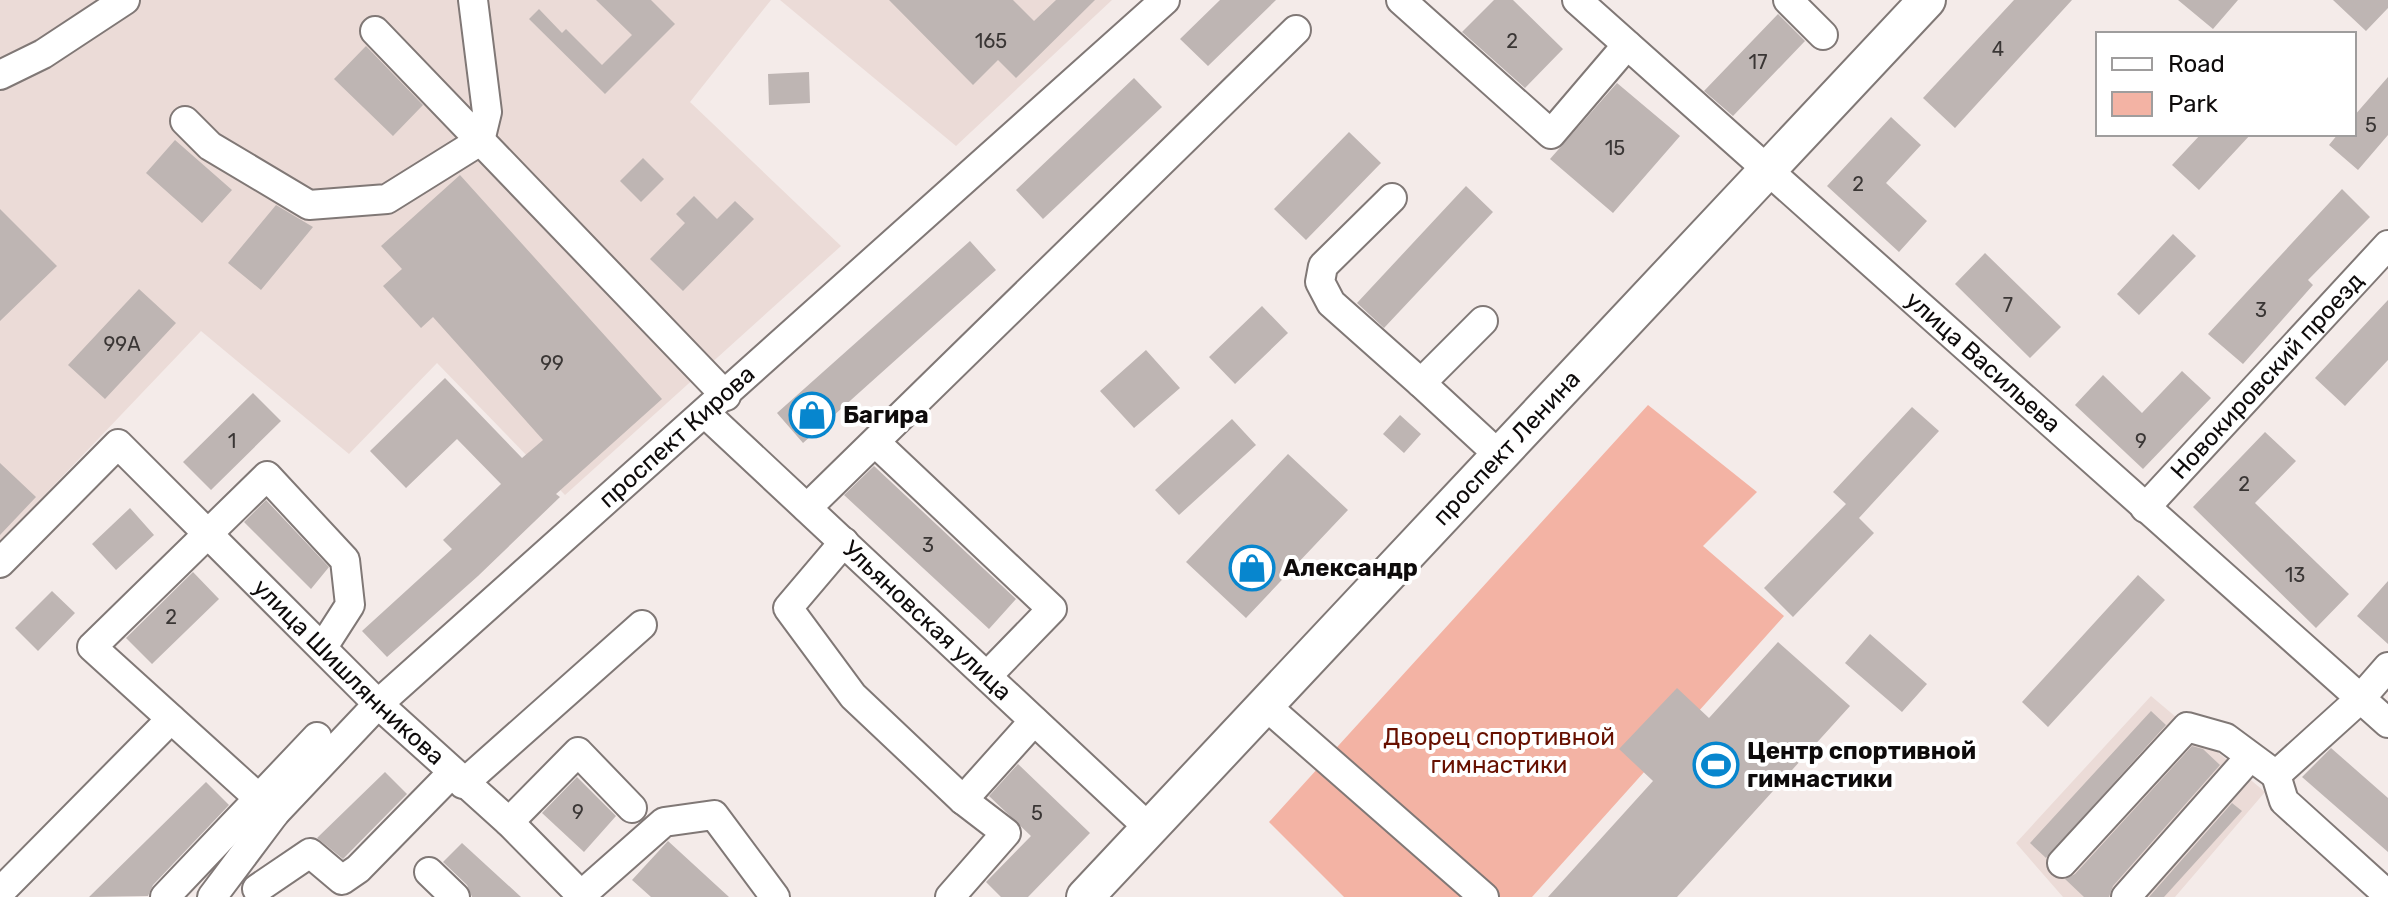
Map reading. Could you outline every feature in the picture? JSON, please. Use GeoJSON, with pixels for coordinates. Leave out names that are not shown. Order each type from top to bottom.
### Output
{"type":"FeatureCollection","features":[{"type":"Feature","properties":{"kind":"main road","name":"проспект Ленина"},"geometry":{"type":"LineString","coordinates":[[1085,897],[1927,0]]}},
{"type":"Feature","properties":{"kind":"street"},"geometry":{"type":"LineString","coordinates":[[0,75],[43,54],[125,0]]}},
{"type":"Feature","properties":{"kind":"street"},"geometry":{"type":"LineString","coordinates":[[185,121],[210,146],[309,205],[387,199],[480,141],[487,112],[473,0]]}},
{"type":"Feature","properties":{"kind":"street","name":"проспект Кирова"},"geometry":{"type":"LineString","coordinates":[[212,897],[235,866],[267,805],[1165,0]]}},
{"type":"Feature","properties":{"kind":"street"},"geometry":{"type":"LineString","coordinates":[[1401,0],[1551,134],[1627,45]]}},
{"type":"Feature","properties":{"kind":"street","name":"улица Васильева"},"geometry":{"type":"LineString","coordinates":[[1577,0],[1765,171],[2388,723]]}},
{"type":"Feature","properties":{"kind":"street"},"geometry":{"type":"LineString","coordinates":[[1788,0],[1823,35]]}},
{"type":"Feature","properties":{"kind":"street"},"geometry":{"type":"LineString","coordinates":[[807,508],[1296,30]]}},
{"type":"Feature","properties":{"kind":"street","name":"Ульяновская улица"},"geometry":{"type":"LineString","coordinates":[[375,31],[480,141],[807,508],[1149,828]]}},
{"type":"Feature","properties":{"kind":"street"},"geometry":{"type":"LineString","coordinates":[[1392,198],[1323,266],[1320,282],[1331,303],[1500,456]]}},
{"type":"Feature","properties":{"kind":"street","name":"Новокировский проезд"},"geometry":{"type":"LineString","coordinates":[[2145,508],[2388,245]]}},
{"type":"Feature","properties":{"kind":"street"},"geometry":{"type":"LineString","coordinates":[[1421,383],[1483,321]]}},
{"type":"Feature","properties":{"kind":"street"},"geometry":{"type":"LineString","coordinates":[[876,443],[1052,609],[987,676]]}},
{"type":"Feature","properties":{"kind":"street","name":"улица Шишлянникова"},"geometry":{"type":"LineString","coordinates":[[0,563],[118,444],[378,704],[509,822],[581,896]]}},
{"type":"Feature","properties":{"kind":"street"},"geometry":{"type":"LineString","coordinates":[[267,805],[92,647],[267,476],[345,560],[350,605],[323,647]]}},
{"type":"Feature","properties":{"kind":"street"},"geometry":{"type":"LineString","coordinates":[[844,542],[788,608],[853,696],[963,800],[1006,833],[950,897]]}},
{"type":"Feature","properties":{"kind":"street"},"geometry":{"type":"LineString","coordinates":[[235,866],[261,893],[310,853],[342,880],[458,778],[642,625]]}},
{"type":"Feature","properties":{"kind":"street"},"geometry":{"type":"LineString","coordinates":[[2276,775],[2360,699],[2388,667]]}},
{"type":"Feature","properties":{"kind":"street"},"geometry":{"type":"LineString","coordinates":[[1265,705],[1484,897]]}},
{"type":"Feature","properties":{"kind":"street"},"geometry":{"type":"LineString","coordinates":[[0,892],[171,719]]}},
{"type":"Feature","properties":{"kind":"street"},"geometry":{"type":"LineString","coordinates":[[963,800],[1034,721]]}},
{"type":"Feature","properties":{"kind":"street"},"geometry":{"type":"LineString","coordinates":[[2062,863],[2187,727],[2226,738],[2276,775],[2284,801],[2388,895]]}},
{"type":"Feature","properties":{"kind":"street"},"geometry":{"type":"LineString","coordinates":[[165,897],[267,805],[317,737]]}},
{"type":"Feature","properties":{"kind":"street"},"geometry":{"type":"LineString","coordinates":[[509,822],[578,752],[632,808]]}},
{"type":"Feature","properties":{"kind":"street"},"geometry":{"type":"LineString","coordinates":[[2126,897],[2250,757]]}},
{"type":"Feature","properties":{"kind":"street"},"geometry":{"type":"LineString","coordinates":[[581,896],[664,822],[714,815],[775,897]]}},
{"type":"Feature","properties":{"kind":"street"},"geometry":{"type":"LineString","coordinates":[[429,872],[455,897]]}},
{"type":"Feature","properties":{"kind":"shaded area"},"geometry":{"type":"Polygon","coordinates":[[[0,0],[771,0],[690,102],[841,246],[565,495],[437,363],[349,454],[201,331],[0,542],[0,0]]]}},
{"type":"Feature","properties":{"kind":"shaded area"},"geometry":{"type":"Polygon","coordinates":[[[780,0],[1112,0],[956,146],[780,0]]]}},
{"type":"Feature","properties":{"kind":"shaded area"},"geometry":{"type":"Polygon","coordinates":[[[2151,696],[2265,792],[2175,897],[2063,897],[2016,843],[2151,696]]]}},
{"type":"Feature","properties":{"kind":"green space","name":"Дворец спортивной гимнастики"},"geometry":{"type":"Polygon","coordinates":[[[1648,405],[1757,492],[1703,546],[1784,616],[1532,897],[1344,897],[1269,822],[1648,405]]]}},
{"type":"Feature","properties":{"kind":"building"},"geometry":{"type":"Polygon","coordinates":[[[596,0],[651,0],[675,24],[605,94],[529,19],[539,9],[562,33],[566,29],[602,65],[632,35],[596,0]]]}},
{"type":"Feature","properties":{"kind":"building"},"geometry":{"type":"Polygon","coordinates":[[[889,0],[1013,0],[1034,21],[1056,0],[1095,0],[1016,78],[998,60],[973,85],[889,0]]]}},
{"type":"Feature","properties":{"kind":"building"},"geometry":{"type":"Polygon","coordinates":[[[1220,0],[1276,0],[1208,66],[1180,39],[1220,0]]]}},
{"type":"Feature","properties":{"kind":"building"},"geometry":{"type":"Polygon","coordinates":[[[1494,0],[1513,0],[1563,49],[1525,88],[1462,32],[1494,0]]]}},
{"type":"Feature","properties":{"kind":"building"},"geometry":{"type":"Polygon","coordinates":[[[2014,0],[2072,0],[1955,128],[1923,98],[2014,0]]]}},
{"type":"Feature","properties":{"kind":"building"},"geometry":{"type":"Polygon","coordinates":[[[2178,0],[2238,0],[2213,29],[2178,0]]]}},
{"type":"Feature","properties":{"kind":"building"},"geometry":{"type":"Polygon","coordinates":[[[2333,0],[2388,0],[2388,8],[2366,31],[2333,0]]]}},
{"type":"Feature","properties":{"kind":"building"},"geometry":{"type":"Polygon","coordinates":[[[1778,14],[1805,41],[1733,116],[1704,91],[1778,14]]]}},
{"type":"Feature","properties":{"kind":"building"},"geometry":{"type":"Polygon","coordinates":[[[366,46],[423,105],[393,136],[334,79],[366,46]]]}},
{"type":"Feature","properties":{"kind":"building"},"geometry":{"type":"Polygon","coordinates":[[[809,72],[810,103],[769,105],[768,74],[809,72]]]}},
{"type":"Feature","properties":{"kind":"building"},"geometry":{"type":"Polygon","coordinates":[[[2388,77],[2388,135],[2358,170],[2329,145],[2336,136],[2356,136],[2356,114],[2388,77]]]}},
{"type":"Feature","properties":{"kind":"building"},"geometry":{"type":"Polygon","coordinates":[[[1134,78],[1162,107],[1043,219],[1016,190],[1134,78]]]}},
{"type":"Feature","properties":{"kind":"building"},"geometry":{"type":"Polygon","coordinates":[[[1617,83],[1680,136],[1613,213],[1550,159],[1617,83]]]}},
{"type":"Feature","properties":{"kind":"building"},"geometry":{"type":"Polygon","coordinates":[[[1891,117],[1921,145],[1886,183],[1927,221],[1899,252],[1827,186],[1891,117]]]}},
{"type":"Feature","properties":{"kind":"building"},"geometry":{"type":"Polygon","coordinates":[[[1349,132],[1381,163],[1306,240],[1274,209],[1349,132]]]}},
{"type":"Feature","properties":{"kind":"building"},"geometry":{"type":"Polygon","coordinates":[[[2199,136],[2249,136],[2199,190],[2172,165],[2199,136]]]}},
{"type":"Feature","properties":{"kind":"building"},"geometry":{"type":"Polygon","coordinates":[[[175,140],[232,190],[202,223],[146,173],[175,140]]]}},
{"type":"Feature","properties":{"kind":"building"},"geometry":{"type":"Polygon","coordinates":[[[643,158],[664,179],[641,202],[620,181],[643,158]]]}},
{"type":"Feature","properties":{"kind":"building"},"geometry":{"type":"Polygon","coordinates":[[[460,175],[662,399],[556,494],[560,497],[387,657],[362,631],[452,549],[443,540],[501,484],[457,439],[406,488],[370,451],[445,378],[522,458],[543,440],[433,317],[421,328],[383,286],[402,269],[381,246],[460,175]]]}},
{"type":"Feature","properties":{"kind":"building"},"geometry":{"type":"Polygon","coordinates":[[[1466,186],[1493,212],[1384,328],[1357,303],[1466,186]]]}},
{"type":"Feature","properties":{"kind":"building"},"geometry":{"type":"Polygon","coordinates":[[[2342,189],[2370,217],[2308,280],[2313,285],[2243,364],[2208,334],[2342,189]]]}},
{"type":"Feature","properties":{"kind":"building"},"geometry":{"type":"Polygon","coordinates":[[[694,196],[717,219],[735,201],[754,219],[683,291],[650,259],[685,223],[676,214],[694,196]]]}},
{"type":"Feature","properties":{"kind":"building"},"geometry":{"type":"Polygon","coordinates":[[[276,205],[313,227],[261,290],[228,263],[276,205]]]}},
{"type":"Feature","properties":{"kind":"building"},"geometry":{"type":"Polygon","coordinates":[[[0,209],[57,266],[0,321],[0,209]]]}},
{"type":"Feature","properties":{"kind":"building"},"geometry":{"type":"Polygon","coordinates":[[[2173,234],[2196,256],[2139,315],[2117,294],[2173,234]]]}},
{"type":"Feature","properties":{"kind":"building"},"geometry":{"type":"Polygon","coordinates":[[[970,241],[996,270],[803,443],[777,413],[970,241]]]}},
{"type":"Feature","properties":{"kind":"building"},"geometry":{"type":"Polygon","coordinates":[[[1985,253],[2061,327],[2030,358],[1955,284],[1985,253]]]}},
{"type":"Feature","properties":{"kind":"building"},"geometry":{"type":"Polygon","coordinates":[[[139,289],[176,323],[105,399],[68,365],[139,289]]]}},
{"type":"Feature","properties":{"kind":"building"},"geometry":{"type":"Polygon","coordinates":[[[2388,300],[2388,360],[2345,406],[2315,378],[2388,300]]]}},
{"type":"Feature","properties":{"kind":"building"},"geometry":{"type":"Polygon","coordinates":[[[1262,306],[1288,333],[1235,384],[1209,357],[1262,306]]]}},
{"type":"Feature","properties":{"kind":"building"},"geometry":{"type":"Polygon","coordinates":[[[1146,350],[1180,388],[1134,428],[1100,391],[1146,350]]]}},
{"type":"Feature","properties":{"kind":"building"},"geometry":{"type":"Polygon","coordinates":[[[2182,371],[2211,398],[2143,469],[2075,405],[2103,375],[2142,413],[2182,371]]]}},
{"type":"Feature","properties":{"kind":"building"},"geometry":{"type":"Polygon","coordinates":[[[253,393],[281,421],[211,490],[183,462],[253,393]]]}},
{"type":"Feature","properties":{"kind":"building"},"geometry":{"type":"Polygon","coordinates":[[[1912,407],[1939,431],[1859,518],[1874,533],[1793,617],[1764,588],[1846,504],[1833,492],[1912,407]]]}},
{"type":"Feature","properties":{"kind":"building"},"geometry":{"type":"Polygon","coordinates":[[[1400,415],[1421,434],[1404,453],[1383,434],[1400,415]]]}},
{"type":"Feature","properties":{"kind":"building"},"geometry":{"type":"Polygon","coordinates":[[[1232,419],[1256,445],[1179,515],[1155,490],[1232,419]]]}},
{"type":"Feature","properties":{"kind":"building"},"geometry":{"type":"Polygon","coordinates":[[[2265,432],[2296,461],[2255,503],[2349,594],[2316,628],[2193,507],[2265,432]]]}},
{"type":"Feature","properties":{"kind":"building"},"geometry":{"type":"Polygon","coordinates":[[[1288,454],[1348,510],[1246,618],[1186,562],[1288,454]]]}},
{"type":"Feature","properties":{"kind":"building"},"geometry":{"type":"Polygon","coordinates":[[[0,463],[36,497],[0,535],[0,463]]]}},
{"type":"Feature","properties":{"kind":"building"},"geometry":{"type":"Polygon","coordinates":[[[874,466],[1016,599],[989,629],[844,495],[874,466]]]}},
{"type":"Feature","properties":{"kind":"building"},"geometry":{"type":"Polygon","coordinates":[[[266,500],[329,567],[311,589],[244,522],[266,500]]]}},
{"type":"Feature","properties":{"kind":"building"},"geometry":{"type":"Polygon","coordinates":[[[130,508],[154,535],[116,570],[92,544],[130,508]]]}},
{"type":"Feature","properties":{"kind":"building"},"geometry":{"type":"Polygon","coordinates":[[[193,572],[219,599],[152,664],[126,638],[193,572]]]}},
{"type":"Feature","properties":{"kind":"building"},"geometry":{"type":"Polygon","coordinates":[[[2138,575],[2165,600],[2048,727],[2022,702],[2138,575]]]}},
{"type":"Feature","properties":{"kind":"building"},"geometry":{"type":"Polygon","coordinates":[[[2388,581],[2388,644],[2357,616],[2388,581]]]}},
{"type":"Feature","properties":{"kind":"building"},"geometry":{"type":"Polygon","coordinates":[[[52,591],[75,613],[38,651],[15,628],[52,591]]]}},
{"type":"Feature","properties":{"kind":"building"},"geometry":{"type":"Polygon","coordinates":[[[1870,634],[1927,684],[1902,712],[1845,663],[1870,634]]]}},
{"type":"Feature","properties":{"kind":"building","name":"Центр спортивной гимнастики"},"geometry":{"type":"Polygon","coordinates":[[[1778,642],[1850,706],[1677,897],[1548,897],[1653,781],[1619,749],[1677,688],[1709,718],[1778,642]]]}},
{"type":"Feature","properties":{"kind":"building"},"geometry":{"type":"Polygon","coordinates":[[[2151,711],[2166,725],[2046,858],[2030,843],[2151,711]]]}},
{"type":"Feature","properties":{"kind":"building"},"geometry":{"type":"Polygon","coordinates":[[[2192,746],[2203,749],[2220,765],[2113,886],[2109,897],[2084,897],[2065,879],[2075,874],[2192,746]]]}},
{"type":"Feature","properties":{"kind":"building"},"geometry":{"type":"Polygon","coordinates":[[[2331,748],[2388,798],[2388,852],[2302,777],[2331,748]]]}},
{"type":"Feature","properties":{"kind":"building"},"geometry":{"type":"Polygon","coordinates":[[[1018,764],[1090,833],[1028,897],[1001,897],[986,882],[1031,836],[989,796],[1018,764]]]}},
{"type":"Feature","properties":{"kind":"building"},"geometry":{"type":"Polygon","coordinates":[[[385,772],[407,794],[343,859],[317,838],[385,772]]]}},
{"type":"Feature","properties":{"kind":"building"},"geometry":{"type":"Polygon","coordinates":[[[577,777],[616,816],[584,852],[542,813],[577,777]]]}},
{"type":"Feature","properties":{"kind":"building"},"geometry":{"type":"Polygon","coordinates":[[[206,782],[229,805],[153,885],[148,896],[89,897],[206,782]]]}},
{"type":"Feature","properties":{"kind":"building"},"geometry":{"type":"Polygon","coordinates":[[[2232,803],[2242,811],[2164,897],[2149,897],[2232,803]]]}},
{"type":"Feature","properties":{"kind":"building"},"geometry":{"type":"Polygon","coordinates":[[[668,841],[729,897],[651,897],[632,880],[668,841]]]}},
{"type":"Feature","properties":{"kind":"building"},"geometry":{"type":"Polygon","coordinates":[[[462,843],[521,897],[472,897],[467,885],[443,862],[462,843]]]}},
{"type":"Feature","properties":{"kind":"place","name":"Багира"},"geometry":{"type":"Point","coordinates":[812,415]}},
{"type":"Feature","properties":{"kind":"place","name":"Александр"},"geometry":{"type":"Point","coordinates":[1252,568]}},
{"type":"Feature","properties":{"kind":"place","name":"Центр спортивной гимнастики"},"geometry":{"type":"Point","coordinates":[1716,765]}}]}
